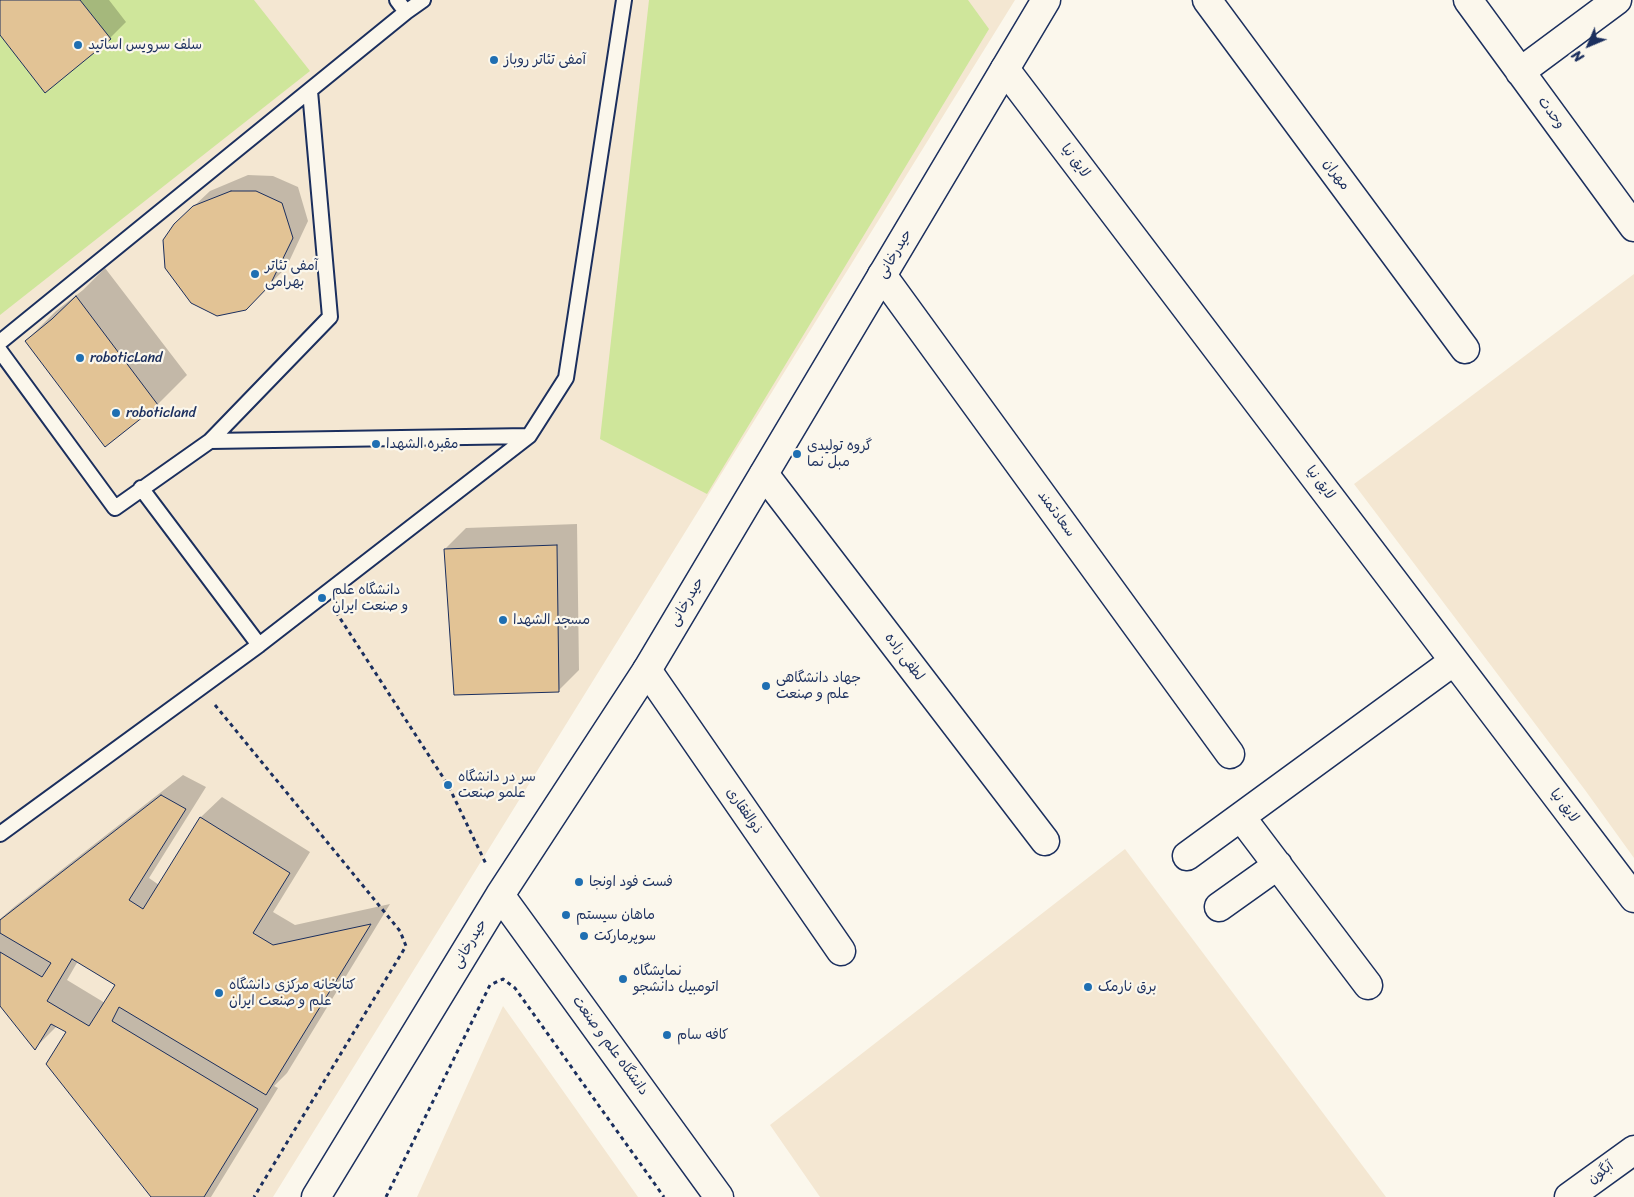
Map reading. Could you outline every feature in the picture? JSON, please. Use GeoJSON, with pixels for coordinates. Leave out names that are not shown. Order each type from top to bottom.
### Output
{"type":"FeatureCollection","features":[{"type":"Feature","properties":{"kind":"street","name":"حیدرخانی"},"geometry":{"type":"LineString","coordinates":[[316,1197],[500,895],[647,670],[1046,0]]}},
{"type":"Feature","properties":{"kind":"street","name":"مهران"},"geometry":{"type":"LineString","coordinates":[[1206,0],[1465,350]]}},
{"type":"Feature","properties":{"kind":"street","name":"وحدت"},"geometry":{"type":"LineString","coordinates":[[1468,0],[1634,227]]}},
{"type":"Feature","properties":{"kind":"street"},"geometry":{"type":"LineString","coordinates":[[1520,72],[1617,0]]}},
{"type":"Feature","properties":{"kind":"street","name":"لایق نیا"},"geometry":{"type":"LineString","coordinates":[[1005,69],[1634,898]]}},
{"type":"Feature","properties":{"kind":"street","name":"سعادتمند"},"geometry":{"type":"LineString","coordinates":[[882,275],[1230,754]]}},
{"type":"Feature","properties":{"kind":"street","name":"لطفی زاده"},"geometry":{"type":"LineString","coordinates":[[764,474],[1045,841]]}},
{"type":"Feature","properties":{"kind":"street"},"geometry":{"type":"LineString","coordinates":[[1187,856],[1454,661]]}},
{"type":"Feature","properties":{"kind":"street","name":"ذوالفقاری"},"geometry":{"type":"LineString","coordinates":[[647,670],[841,951]]}},
{"type":"Feature","properties":{"kind":"street"},"geometry":{"type":"LineString","coordinates":[[1242,817],[1368,986]]}},
{"type":"Feature","properties":{"kind":"street"},"geometry":{"type":"LineString","coordinates":[[1219,907],[1278,865]]}},
{"type":"Feature","properties":{"kind":"street","name":"دانشگاه علم و صنعت"},"geometry":{"type":"LineString","coordinates":[[500,895],[719,1197]]}},
{"type":"Feature","properties":{"kind":"street","name":"آبگون"},"geometry":{"type":"LineString","coordinates":[[1569,1197],[1634,1150]]}},
{"type":"Feature","properties":{"kind":"lane"},"geometry":{"type":"LineString","coordinates":[[397,0],[406,12]]}},
{"type":"Feature","properties":{"kind":"lane"},"geometry":{"type":"LineString","coordinates":[[0,342],[423,0]]}},
{"type":"Feature","properties":{"kind":"lane"},"geometry":{"type":"LineString","coordinates":[[0,834],[259,644],[529,436],[566,378],[624,0]]}},
{"type":"Feature","properties":{"kind":"lane"},"geometry":{"type":"LineString","coordinates":[[0,351],[115,508],[210,441],[330,317],[310,91]]}},
{"type":"Feature","properties":{"kind":"lane"},"geometry":{"type":"LineString","coordinates":[[210,441],[529,436]]}},
{"type":"Feature","properties":{"kind":"lane"},"geometry":{"type":"LineString","coordinates":[[142,488],[259,644]]}},
{"type":"Feature","properties":{"kind":"path"},"geometry":{"type":"LineString","coordinates":[[324,595],[448,785],[500,895]]}},
{"type":"Feature","properties":{"kind":"path"},"geometry":{"type":"LineString","coordinates":[[200,688],[400,931],[406,946],[254,1197]]}},
{"type":"Feature","properties":{"kind":"path"},"geometry":{"type":"LineString","coordinates":[[386,1197],[490,985],[503,979],[515,988],[664,1197]]}},
{"type":"Feature","properties":{"kind":"shaded area","name":"دانشگاه علم و صنعت ایران"},"geometry":{"type":"Polygon","coordinates":[[[0,0],[1015,0],[273,1197],[0,1197],[0,0]]]}},
{"type":"Feature","properties":{"kind":"shaded area"},"geometry":{"type":"Polygon","coordinates":[[[1634,274],[1634,858],[1585,790],[1354,484],[1634,274]]]}},
{"type":"Feature","properties":{"kind":"shaded area","name":"برق نارمک"},"geometry":{"type":"Polygon","coordinates":[[[1125,849],[1386,1197],[820,1197],[770,1125],[1125,849]]]}},
{"type":"Feature","properties":{"kind":"shaded area"},"geometry":{"type":"Polygon","coordinates":[[[503,1006],[638,1197],[417,1197],[503,1006]]]}},
{"type":"Feature","properties":{"kind":"green space"},"geometry":{"type":"Polygon","coordinates":[[[0,0],[254,0],[310,71],[0,315],[0,0]]]}},
{"type":"Feature","properties":{"kind":"green space"},"geometry":{"type":"Polygon","coordinates":[[[649,0],[968,0],[989,29],[707,494],[600,439],[649,0]]]}},
{"type":"Feature","properties":{"kind":"building"},"geometry":{"type":"Polygon","coordinates":[[[0,0],[80,0],[111,39],[45,93],[0,35],[0,0]]]}},
{"type":"Feature","properties":{"kind":"building"},"geometry":{"type":"Polygon","coordinates":[[[231,191],[256,191],[282,203],[293,238],[270,285],[246,310],[217,316],[191,303],[165,268],[163,240],[174,224],[193,206],[231,191]]]}},
{"type":"Feature","properties":{"kind":"building","name":"roboticLand"},"geometry":{"type":"Polygon","coordinates":[[[76,296],[158,405],[105,447],[25,341],[76,296]]]}},
{"type":"Feature","properties":{"kind":"building","name":"مسجد الشهدا"},"geometry":{"type":"Polygon","coordinates":[[[557,545],[559,692],[454,695],[444,549],[557,545]]]}},
{"type":"Feature","properties":{"kind":"building","name":"کتابخانه مرکزی دانشگاه علم و صنعت ایران"},"geometry":{"type":"Polygon","coordinates":[[[161,795],[186,809],[129,900],[143,909],[200,817],[290,873],[253,933],[273,945],[371,924],[266,1095],[119,1007],[112,1021],[258,1109],[204,1197],[151,1197],[46,1064],[66,1032],[51,1024],[35,1050],[0,1006],[0,952],[42,977],[51,963],[0,933],[0,920],[161,795]],[[72,959],[47,1001],[89,1026],[115,985],[72,959]]]}},
{"type":"Feature","properties":{"kind":"place","name":"سلف سرویس اساتید"},"geometry":{"type":"Point","coordinates":[78,45]}},
{"type":"Feature","properties":{"kind":"place","name":"آمفی تئاتر روباز"},"geometry":{"type":"Point","coordinates":[494,60]}},
{"type":"Feature","properties":{"kind":"place","name":"آمفی تئاتر بهرامی"},"geometry":{"type":"Point","coordinates":[255,274]}},
{"type":"Feature","properties":{"kind":"place","name":"roboticLand"},"geometry":{"type":"Point","coordinates":[80,358]}},
{"type":"Feature","properties":{"kind":"place","name":"roboticland"},"geometry":{"type":"Point","coordinates":[116,413]}},
{"type":"Feature","properties":{"kind":"place","name":"مقبره الشهدا"},"geometry":{"type":"Point","coordinates":[376,444]}},
{"type":"Feature","properties":{"kind":"place","name":"گروه تولیدی مبل نما"},"geometry":{"type":"Point","coordinates":[797,454]}},
{"type":"Feature","properties":{"kind":"place","name":"دانشگاه علم و صنعت ایران"},"geometry":{"type":"Point","coordinates":[322,598]}},
{"type":"Feature","properties":{"kind":"place","name":"مسجد الشهدا"},"geometry":{"type":"Point","coordinates":[503,620]}},
{"type":"Feature","properties":{"kind":"place","name":"جهاد دانشگاهی علم و صنعت"},"geometry":{"type":"Point","coordinates":[766,686]}},
{"type":"Feature","properties":{"kind":"place","name":"سر در دانشگاه علمو صنعت"},"geometry":{"type":"Point","coordinates":[448,785]}},
{"type":"Feature","properties":{"kind":"place","name":"فست فود اونجا"},"geometry":{"type":"Point","coordinates":[579,882]}},
{"type":"Feature","properties":{"kind":"place","name":"ماهان سیستم"},"geometry":{"type":"Point","coordinates":[566,915]}},
{"type":"Feature","properties":{"kind":"place","name":"سوپرمارکت"},"geometry":{"type":"Point","coordinates":[584,936]}},
{"type":"Feature","properties":{"kind":"place","name":"نمایشگاه اتومبیل دانشجو"},"geometry":{"type":"Point","coordinates":[623,979]}},
{"type":"Feature","properties":{"kind":"place","name":"برق نارمک"},"geometry":{"type":"Point","coordinates":[1088,987]}},
{"type":"Feature","properties":{"kind":"place","name":"کتابخانه مرکزی دانشگاه علم و صنعت ایران"},"geometry":{"type":"Point","coordinates":[219,993]}},
{"type":"Feature","properties":{"kind":"place","name":"کافه سام"},"geometry":{"type":"Point","coordinates":[667,1035]}}]}
